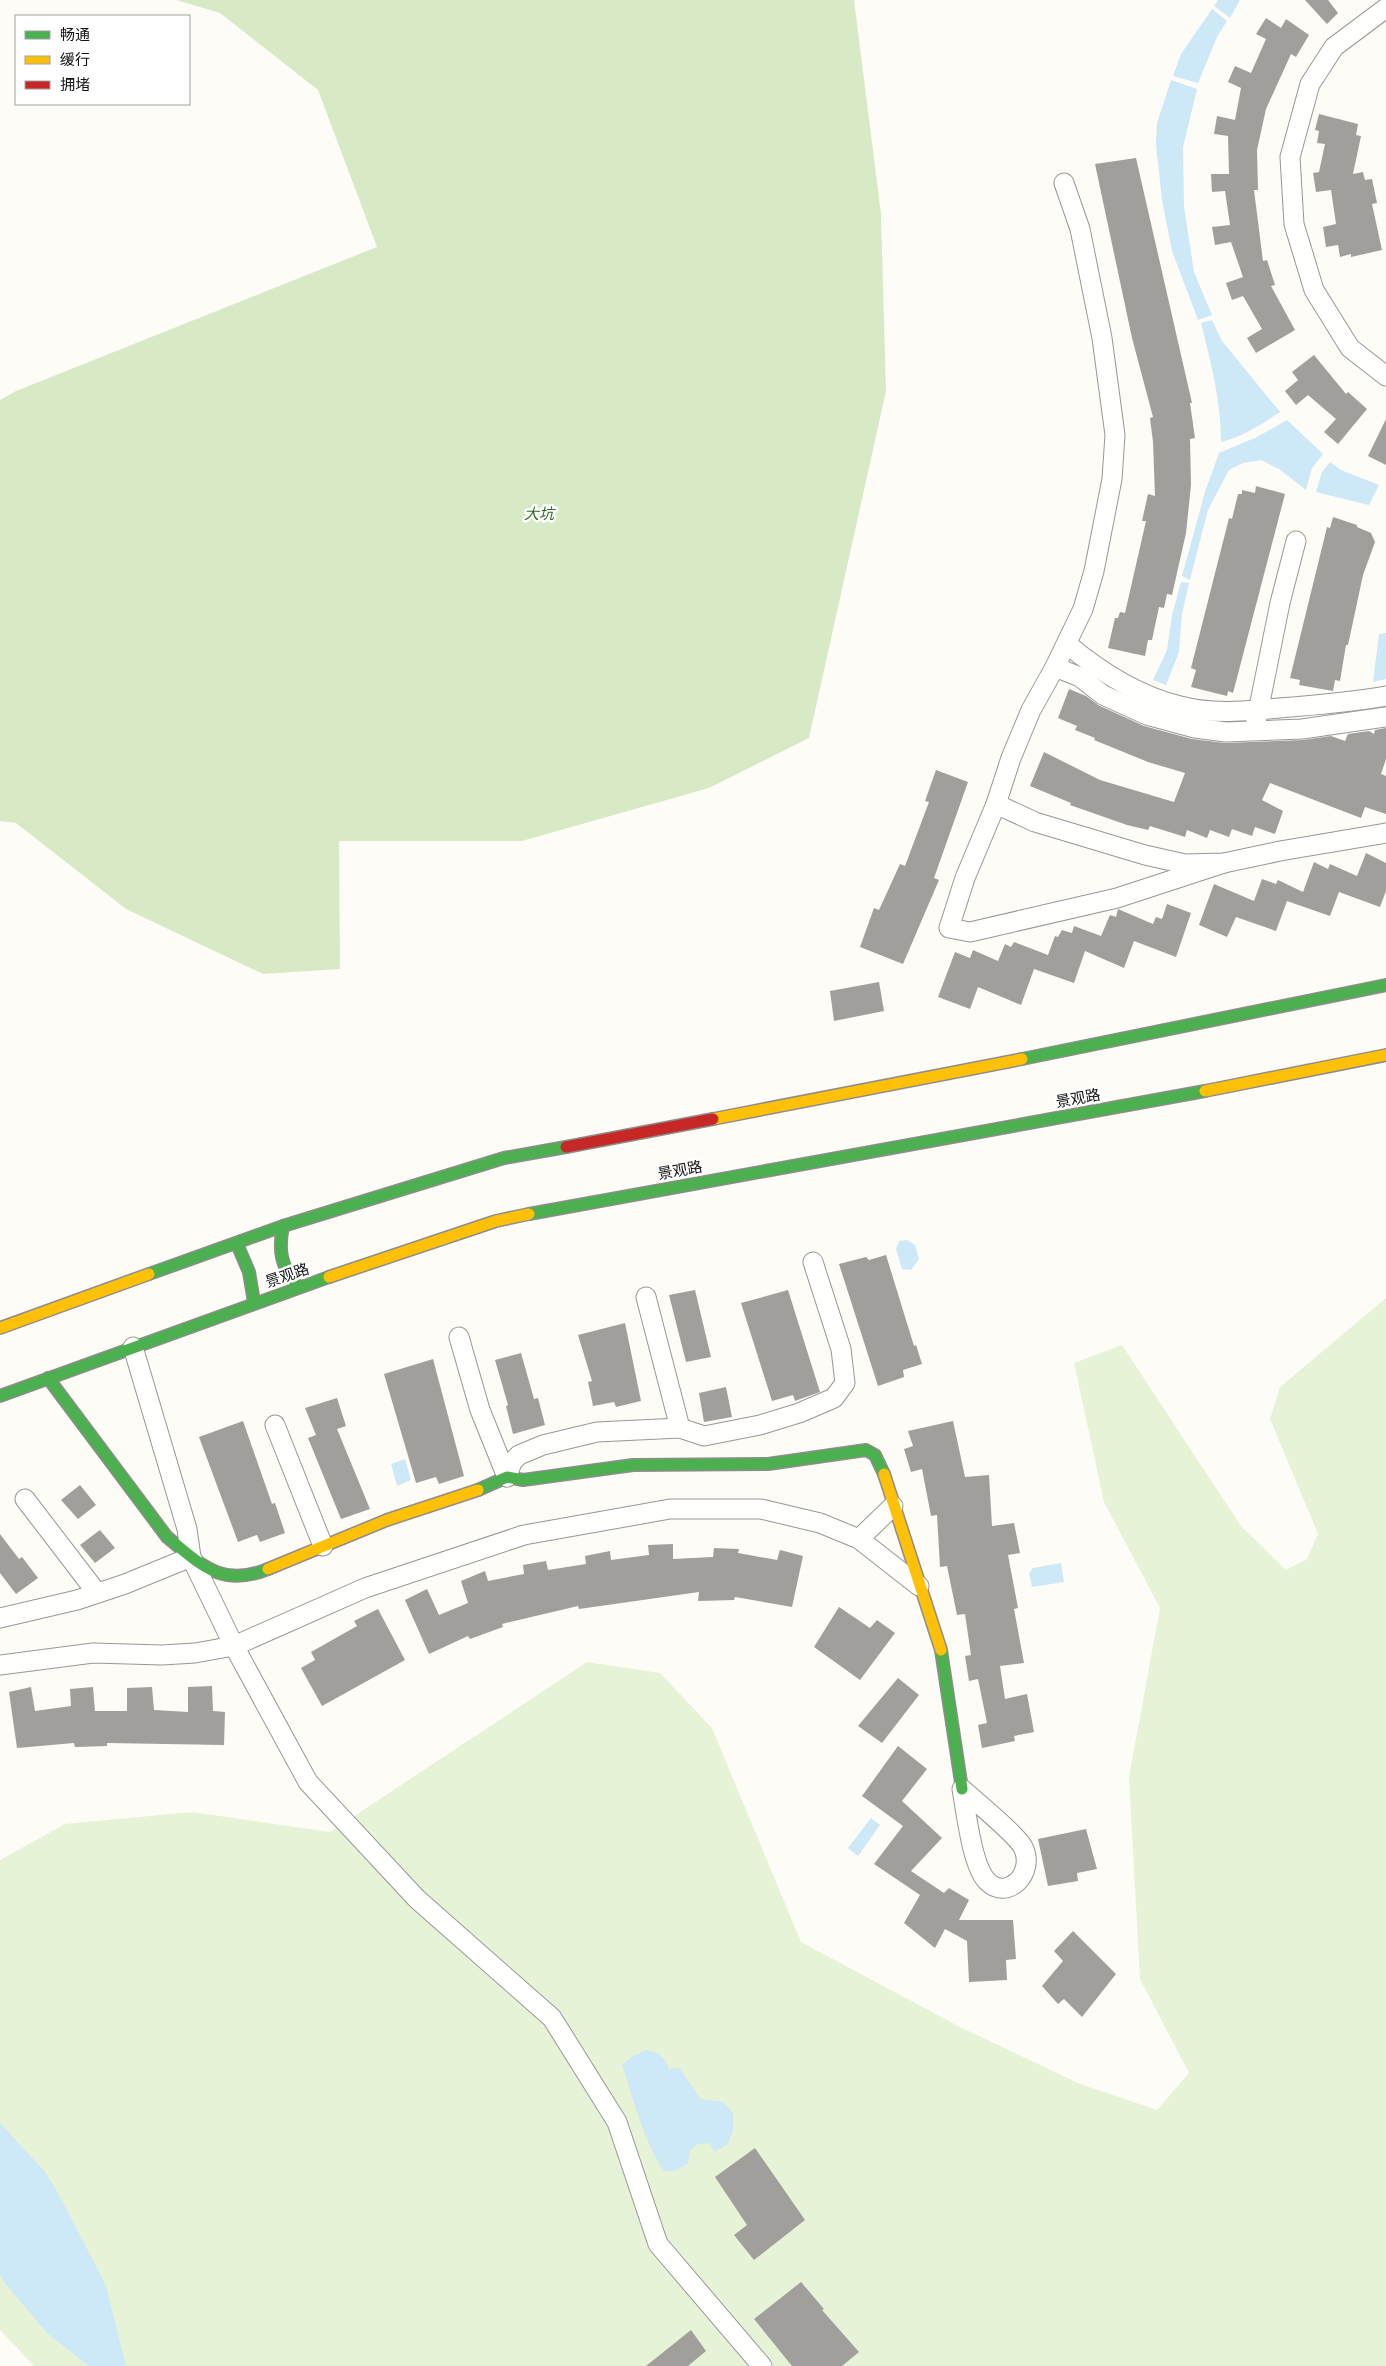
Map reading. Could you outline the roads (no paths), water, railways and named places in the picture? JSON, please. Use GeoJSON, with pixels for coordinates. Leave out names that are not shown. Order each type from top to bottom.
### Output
{"type":"FeatureCollection","features":[{"type":"Feature","properties":{"kind":"street"},"geometry":{"type":"LineString","coordinates":[[1386,8],[1334,47],[1310,84],[1290,157],[1294,224],[1314,290],[1350,348],[1386,376]]}},
{"type":"Feature","properties":{"kind":"street"},"geometry":{"type":"LineString","coordinates":[[1064,183],[1080,228],[1102,338],[1115,435],[1112,479],[1094,571],[1083,609],[1067,644],[1031,710],[1011,758],[996,804],[965,878],[948,928],[970,932],[1117,898],[1224,863],[1280,851],[1386,833]]}},
{"type":"Feature","properties":{"kind":"street"},"geometry":{"type":"LineString","coordinates":[[1255,730],[1257,710],[1280,603],[1296,541]]}},
{"type":"Feature","properties":{"kind":"street"},"geometry":{"type":"LineString","coordinates":[[1067,644],[1089,662],[1125,684],[1180,706],[1222,712],[1343,703],[1386,696]]}},
{"type":"Feature","properties":{"kind":"street"},"geometry":{"type":"LineString","coordinates":[[1055,667],[1080,678],[1104,695],[1147,715],[1195,728],[1226,732],[1302,729],[1386,717]]}},
{"type":"Feature","properties":{"kind":"street"},"geometry":{"type":"LineString","coordinates":[[996,804],[1035,822],[1145,855],[1184,864],[1224,863]]}},
{"type":"Feature","properties":{"kind":"street"},"geometry":{"type":"LineString","coordinates":[[0,1328],[283,1226],[504,1158],[856,1093],[1386,985]]}},
{"type":"Feature","properties":{"kind":"street","name":"景观路"},"geometry":{"type":"LineString","coordinates":[[0,1396],[254,1302],[496,1221],[606,1199],[1292,1075],[1386,1055]]}},
{"type":"Feature","properties":{"kind":"street"},"geometry":{"type":"LineString","coordinates":[[283,1226],[278,1246],[280,1260],[285,1273],[298,1287]]}},
{"type":"Feature","properties":{"kind":"street"},"geometry":{"type":"LineString","coordinates":[[237,1244],[250,1272],[254,1302]]}},
{"type":"Feature","properties":{"kind":"street"},"geometry":{"type":"LineString","coordinates":[[507,1477],[512,1462],[519,1455],[543,1445],[597,1432],[680,1428],[704,1436],[750,1427],[799,1413],[834,1398],[845,1384],[841,1349],[813,1262]]}},
{"type":"Feature","properties":{"kind":"street"},"geometry":{"type":"LineString","coordinates":[[646,1297],[680,1428]]}},
{"type":"Feature","properties":{"kind":"street"},"geometry":{"type":"LineString","coordinates":[[459,1337],[480,1410],[507,1477]]}},
{"type":"Feature","properties":{"kind":"street"},"geometry":{"type":"LineString","coordinates":[[133,1347],[187,1529],[191,1557],[234,1646],[308,1782],[417,1899],[552,2018],[617,2122],[658,2244],[762,2366]]}},
{"type":"Feature","properties":{"kind":"street"},"geometry":{"type":"LineString","coordinates":[[48,1378],[167,1537],[191,1557],[213,1572],[224,1576],[238,1577],[260,1572],[387,1520],[484,1488],[507,1477],[523,1480],[633,1465],[768,1464],[866,1450],[875,1455],[941,1650],[962,1789],[974,1852],[987,1881],[997,1887],[1009,1886],[1020,1882],[1026,1871],[1027,1858],[1022,1845],[962,1789]]}},
{"type":"Feature","properties":{"kind":"street"},"geometry":{"type":"LineString","coordinates":[[274,1425],[323,1546]]}},
{"type":"Feature","properties":{"kind":"street"},"geometry":{"type":"LineString","coordinates":[[25,1500],[97,1593]]}},
{"type":"Feature","properties":{"kind":"street"},"geometry":{"type":"LineString","coordinates":[[859,1539],[893,1506]]}},
{"type":"Feature","properties":{"kind":"street"},"geometry":{"type":"LineString","coordinates":[[0,1665],[93,1653],[162,1655],[196,1653],[234,1646],[365,1588],[524,1535],[670,1509],[761,1509],[820,1523],[859,1539],[919,1586]]}},
{"type":"Feature","properties":{"kind":"street"},"geometry":{"type":"LineString","coordinates":[[0,1618],[97,1593],[125,1584],[191,1557]]}},
{"type":"Feature","properties":{"kind":"water"},"geometry":{"type":"Polygon","coordinates":[[[1218,0],[1240,0],[1230,18],[1214,6],[1218,0]]]}},
{"type":"Feature","properties":{"kind":"water"},"geometry":{"type":"Polygon","coordinates":[[[1212,9],[1227,21],[1217,37],[1198,83],[1173,76],[1181,54],[1212,9]]]}},
{"type":"Feature","properties":{"kind":"water"},"geometry":{"type":"Polygon","coordinates":[[[1171,80],[1197,89],[1183,147],[1184,207],[1194,272],[1212,315],[1198,320],[1172,251],[1162,200],[1156,145],[1157,123],[1171,80]]]}},
{"type":"Feature","properties":{"kind":"water"},"geometry":{"type":"Polygon","coordinates":[[[1212,320],[1222,341],[1280,412],[1259,426],[1221,442],[1221,427],[1212,367],[1201,323],[1212,320]]]}},
{"type":"Feature","properties":{"kind":"water"},"geometry":{"type":"Polygon","coordinates":[[[1287,420],[1323,454],[1312,468],[1306,490],[1279,469],[1261,460],[1243,463],[1229,470],[1208,510],[1190,580],[1182,576],[1205,492],[1219,453],[1257,437],[1287,420]]]}},
{"type":"Feature","properties":{"kind":"water"},"geometry":{"type":"Polygon","coordinates":[[[1330,462],[1341,470],[1379,485],[1369,505],[1316,492],[1322,472],[1330,462]]]}},
{"type":"Feature","properties":{"kind":"water"},"geometry":{"type":"Polygon","coordinates":[[[1181,582],[1189,583],[1182,614],[1179,652],[1166,685],[1153,680],[1167,650],[1172,615],[1181,582]]]}},
{"type":"Feature","properties":{"kind":"water"},"geometry":{"type":"Polygon","coordinates":[[[1386,633],[1386,679],[1373,682],[1379,634],[1386,633]]]}},
{"type":"Feature","properties":{"kind":"water"},"geometry":{"type":"Polygon","coordinates":[[[907,1240],[915,1245],[919,1259],[911,1270],[902,1269],[896,1249],[899,1241],[907,1240]]]}},
{"type":"Feature","properties":{"kind":"water"},"geometry":{"type":"Polygon","coordinates":[[[405,1459],[411,1480],[397,1486],[391,1464],[405,1459]]]}},
{"type":"Feature","properties":{"kind":"water"},"geometry":{"type":"Polygon","coordinates":[[[1061,1563],[1064,1582],[1032,1587],[1029,1573],[1033,1568],[1061,1563]]]}},
{"type":"Feature","properties":{"kind":"water"},"geometry":{"type":"Polygon","coordinates":[[[871,1818],[880,1825],[858,1856],[848,1848],[871,1818]]]}},
{"type":"Feature","properties":{"kind":"water"},"geometry":{"type":"Polygon","coordinates":[[[647,2050],[661,2056],[669,2069],[679,2068],[701,2099],[723,2102],[733,2113],[733,2131],[727,2145],[714,2152],[710,2143],[698,2144],[690,2150],[688,2164],[674,2171],[664,2171],[650,2146],[622,2065],[633,2056],[647,2050]]]}},
{"type":"Feature","properties":{"kind":"water"},"geometry":{"type":"Polygon","coordinates":[[[0,2123],[46,2173],[64,2204],[106,2286],[126,2366],[89,2366],[47,2333],[4,2282],[0,2274],[0,2123]]]}},
{"type":"Feature","properties":{"kind":"park label","name":"大坑"},"geometry":{"type":"Point","coordinates":[539,513]}}]}
